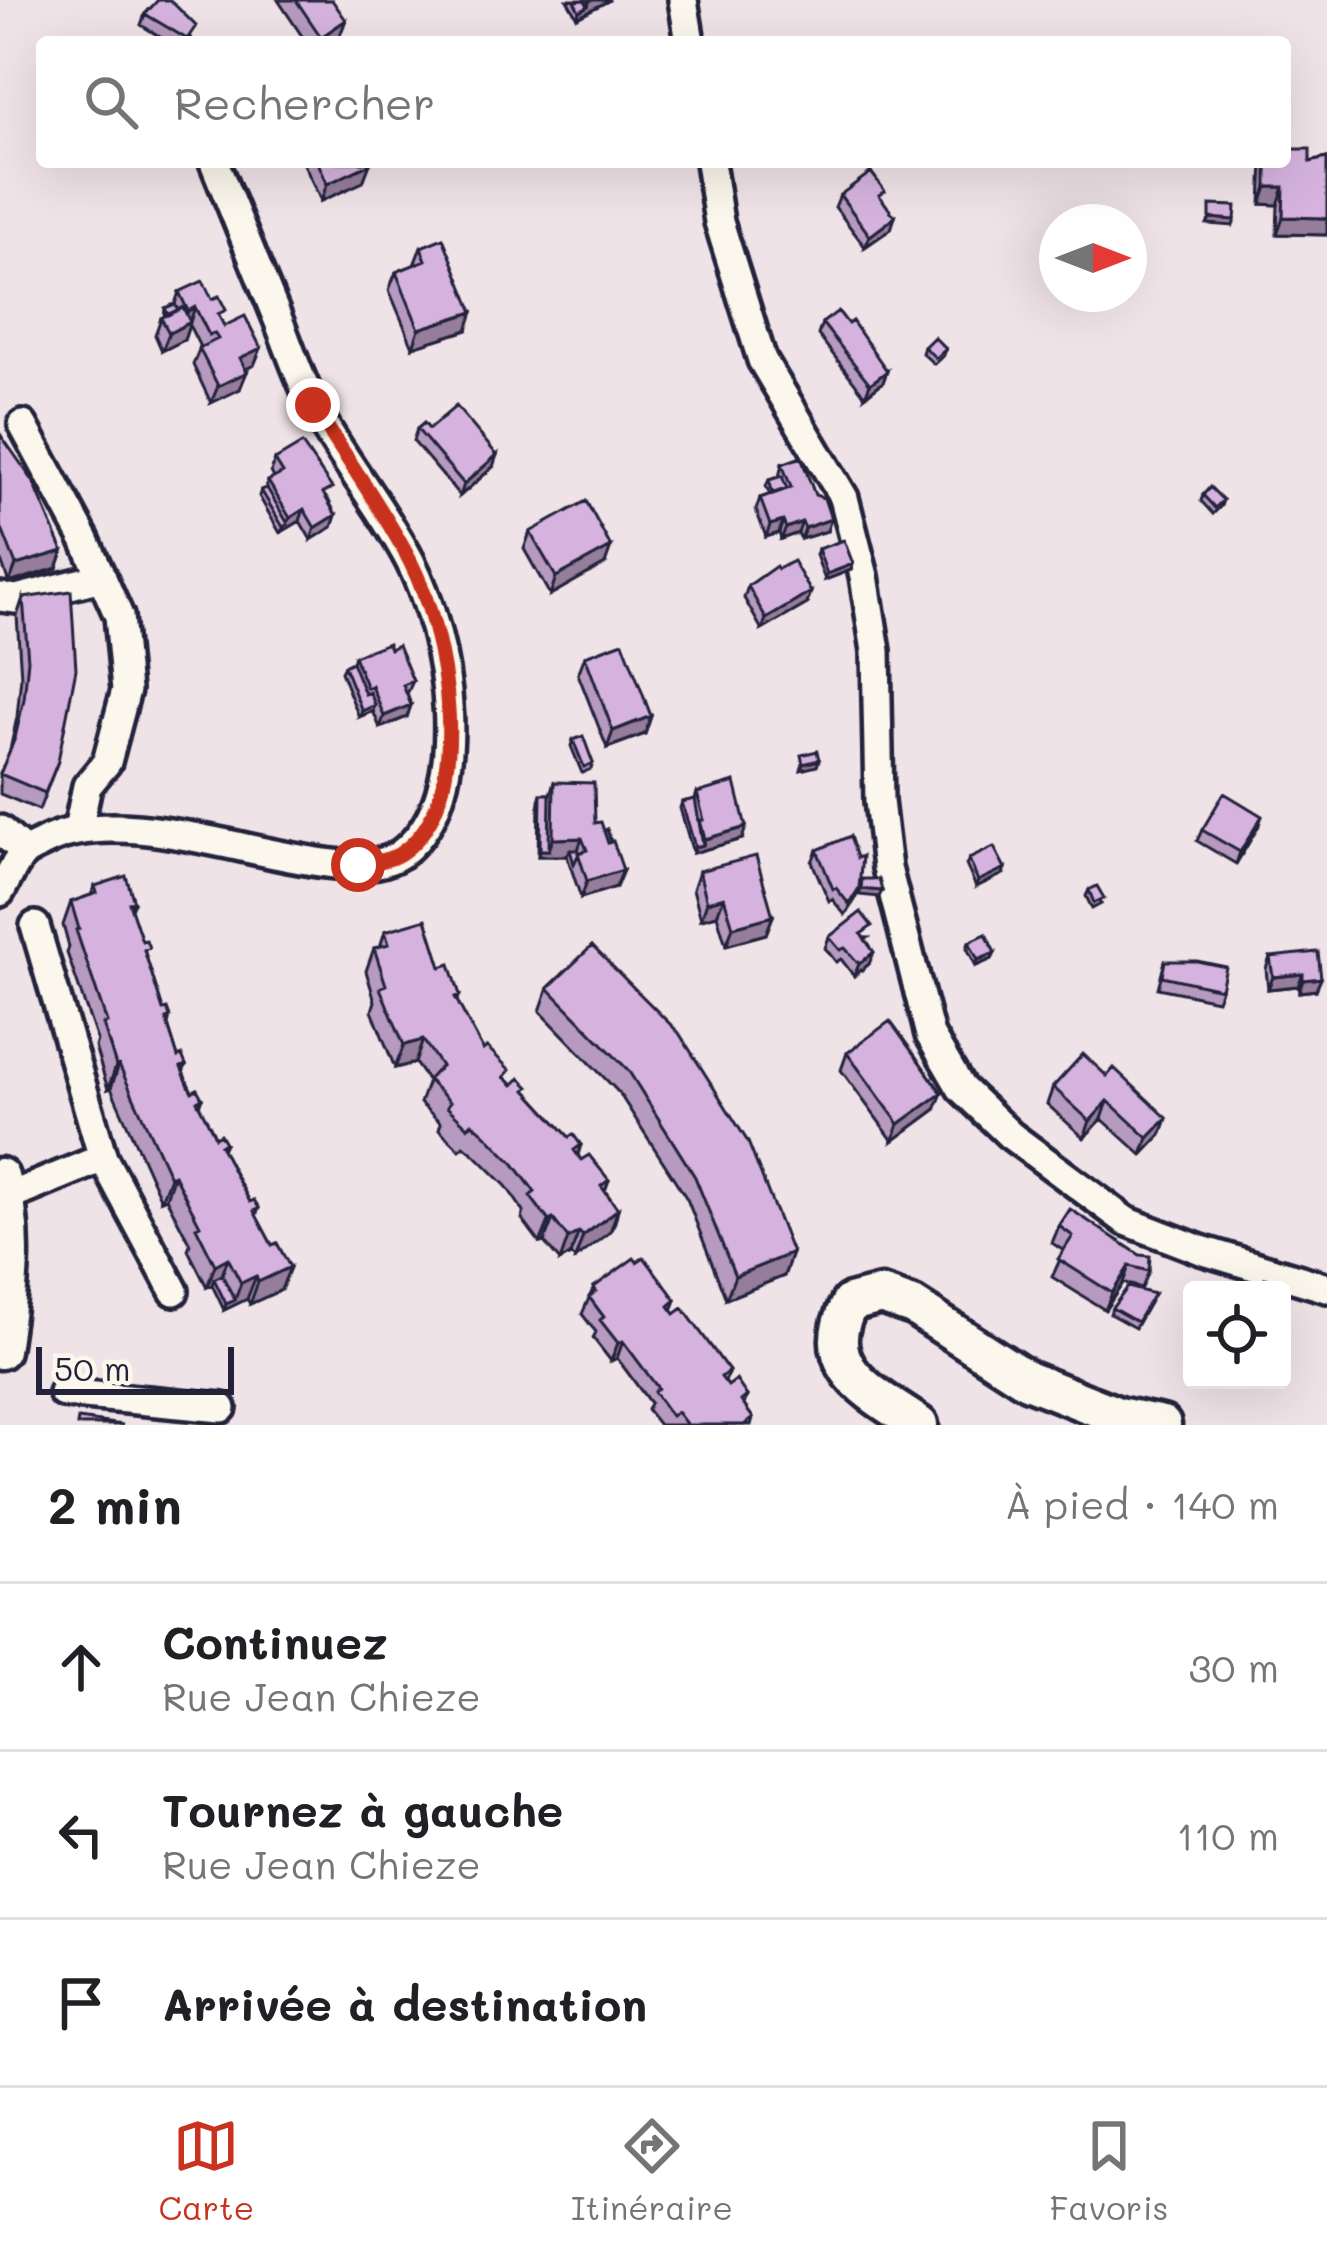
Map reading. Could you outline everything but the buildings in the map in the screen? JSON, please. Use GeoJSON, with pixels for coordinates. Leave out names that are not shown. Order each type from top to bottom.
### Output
{"type":"FeatureCollection","features":[{"type":"Feature","properties":{"kind":"main road"},"geometry":{"type":"LineString","coordinates":[[0,1349],[11,1252],[3,1187]]}},
{"type":"Feature","properties":{"kind":"main road"},"geometry":{"type":"LineString","coordinates":[[919,1425],[852,1378],[838,1351],[839,1323],[850,1303],[881,1295],[913,1306],[1027,1380],[1118,1416],[1162,1425]]}},
{"type":"Feature","properties":{"kind":"street"},"geometry":{"type":"LineString","coordinates":[[683,0],[689,36]]}},
{"type":"Feature","properties":{"kind":"street"},"geometry":{"type":"LineString","coordinates":[[0,892],[25,852],[78,829],[154,829],[313,863],[358,865],[397,857],[418,840],[442,795],[448,744],[446,692],[429,608],[410,561],[313,405],[216,168]]}},
{"type":"Feature","properties":{"kind":"street"},"geometry":{"type":"LineString","coordinates":[[711,168],[719,222],[763,360],[844,498],[864,576],[876,651],[879,801],[886,868],[930,1035],[961,1088],[1010,1136],[1126,1221],[1201,1250],[1327,1288]]}},
{"type":"Feature","properties":{"kind":"street"},"geometry":{"type":"LineString","coordinates":[[23,424],[119,616],[126,690],[107,762],[87,786],[78,829]]}},
{"type":"Feature","properties":{"kind":"street"},"geometry":{"type":"LineString","coordinates":[[0,596],[16,599],[102,577]]}},
{"type":"Feature","properties":{"kind":"street"},"geometry":{"type":"LineString","coordinates":[[0,830],[25,852]]}},
{"type":"Feature","properties":{"kind":"street"},"geometry":{"type":"LineString","coordinates":[[34,926],[103,1158],[174,1291]]}},
{"type":"Feature","properties":{"kind":"street"},"geometry":{"type":"LineString","coordinates":[[3,1187],[103,1158]]}},
{"type":"Feature","properties":{"kind":"street"},"geometry":{"type":"LineString","coordinates":[[63,1393],[222,1408]]}},
{"type":"Feature","properties":{"kind":"route"},"geometry":{"type":"LineString","coordinates":[[313,405],[410,561],[429,608],[446,692],[448,744],[442,795],[418,840],[397,857],[358,865]]}}]}
